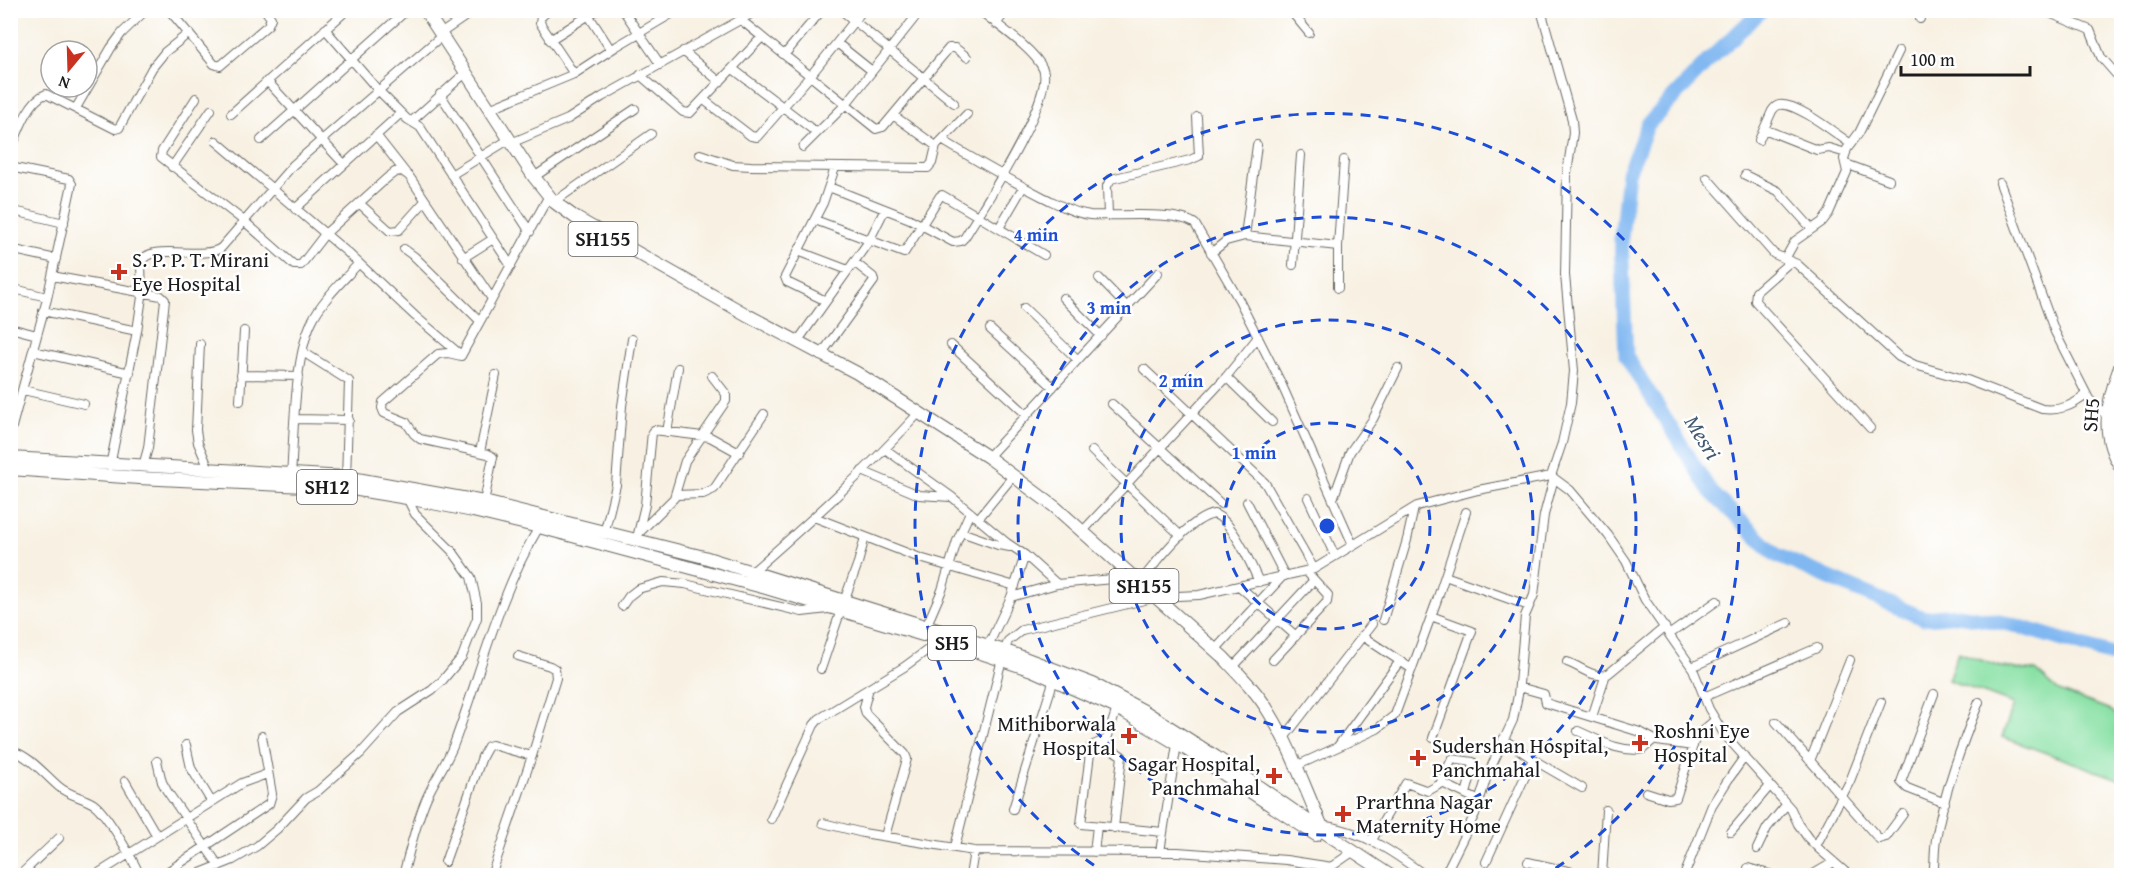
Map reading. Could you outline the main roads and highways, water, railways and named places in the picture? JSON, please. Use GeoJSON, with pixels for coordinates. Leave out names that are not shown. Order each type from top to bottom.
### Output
{"type":"FeatureCollection","features":[{"type":"Feature","properties":{"kind":"main road","name":"SH155"},"geometry":{"type":"LineString","coordinates":[[419,10],[489,109],[497,126]]}},
{"type":"Feature","properties":{"kind":"main road","name":"SH155"},"geometry":{"type":"LineString","coordinates":[[425,10],[462,76],[550,201],[570,220],[737,318],[865,381],[988,457],[1055,507],[1140,582],[1152,598],[1237,680],[1258,706],[1272,727],[1306,806],[1308,825]]}},
{"type":"Feature","properties":{"kind":"main road","name":"SH155"},"geometry":{"type":"LineString","coordinates":[[508,142],[550,201],[820,357]]}},
{"type":"Feature","properties":{"kind":"main road","name":"SH5"},"geometry":{"type":"LineString","coordinates":[[2121,362],[2111,394],[2109,443],[2121,469]]}},
{"type":"Feature","properties":{"kind":"main road","name":"SH5"},"geometry":{"type":"LineString","coordinates":[[2121,394],[2111,420],[2121,444]]}},
{"type":"Feature","properties":{"kind":"main road","name":"SH155"},"geometry":{"type":"LineString","coordinates":[[886,395],[1009,481],[1233,667],[1268,710],[1284,738],[1323,833]]}},
{"type":"Feature","properties":{"kind":"main road"},"geometry":{"type":"LineString","coordinates":[[10,458],[109,470],[143,466],[209,469],[291,479]]}},
{"type":"Feature","properties":{"kind":"main road","name":"SH12"},"geometry":{"type":"LineString","coordinates":[[10,469],[109,470],[346,482],[539,527],[601,544],[636,545],[700,571],[746,578],[782,593]]}},
{"type":"Feature","properties":{"kind":"main road"},"geometry":{"type":"LineString","coordinates":[[346,482],[484,502],[604,531],[636,545],[704,557],[746,578],[808,591],[839,607],[926,627],[988,646],[1003,656],[1045,664],[1093,684],[1144,711],[1216,757],[1350,853],[1376,876]]}},
{"type":"Feature","properties":{"kind":"main road","name":"SH5"},"geometry":{"type":"LineString","coordinates":[[782,593],[839,607],[940,640],[1003,656],[1054,678],[1117,708],[1308,825]]}},
{"type":"Feature","properties":{"kind":"main road"},"geometry":{"type":"LineString","coordinates":[[1350,853],[1390,876]]}},
{"type":"Feature","properties":{"kind":"waterway","name":"Mesri"},"geometry":{"type":"LineString","coordinates":[[1762,10],[1712,57],[1648,124],[1628,173],[1621,238],[1626,356],[1710,491],[1776,555],[1923,618],[1958,615],[2010,624],[2122,658]]}},
{"type":"Feature","properties":{"kind":"place","name":"S. P. P. T. Mirani Eye Hospital"},"geometry":{"type":"Point","coordinates":[119,272]}},
{"type":"Feature","properties":{"kind":"place","name":"Mithiborwala Hospital"},"geometry":{"type":"Point","coordinates":[1129,736]}},
{"type":"Feature","properties":{"kind":"place","name":"Roshni Eye Hospital"},"geometry":{"type":"Point","coordinates":[1640,743]}},
{"type":"Feature","properties":{"kind":"place","name":"Sudershan Hospital, Panchmahal"},"geometry":{"type":"Point","coordinates":[1418,758]}},
{"type":"Feature","properties":{"kind":"place","name":"Sagar Hospital, Panchmahal"},"geometry":{"type":"Point","coordinates":[1274,776]}},
{"type":"Feature","properties":{"kind":"place","name":"Prarthna Nagar Maternity Home"},"geometry":{"type":"Point","coordinates":[1343,814]}}]}
